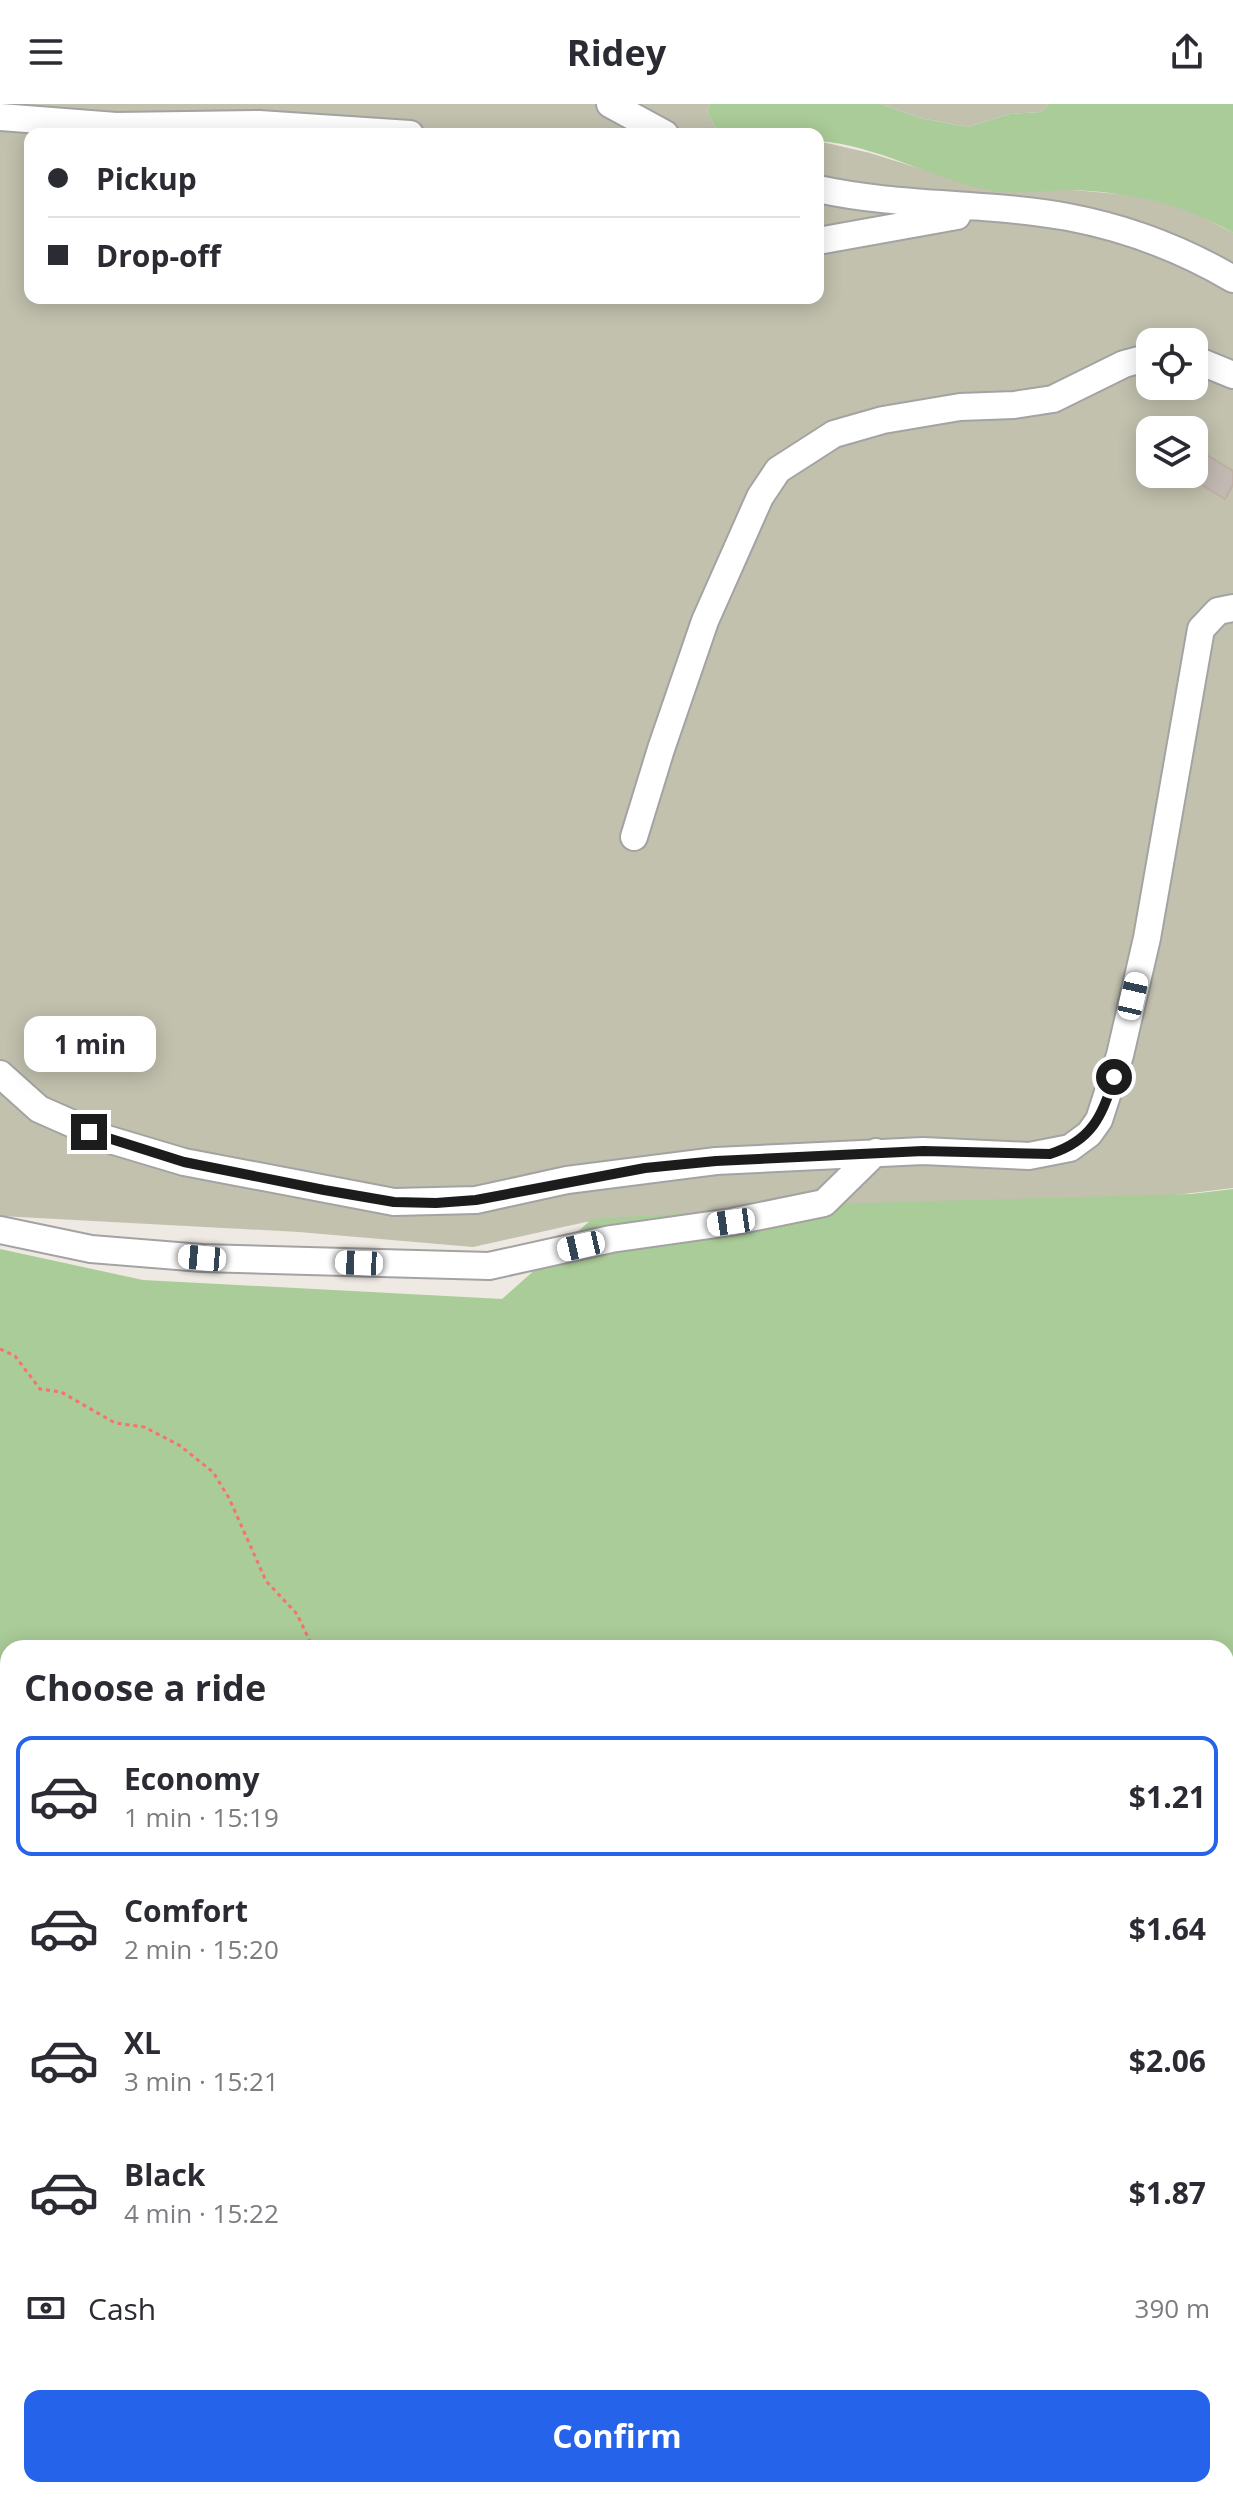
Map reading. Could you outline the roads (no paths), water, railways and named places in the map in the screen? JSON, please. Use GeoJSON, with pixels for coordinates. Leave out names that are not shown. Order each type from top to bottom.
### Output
{"type":"FeatureCollection","features":[{"type":"Feature","properties":{"kind":"street"},"geometry":{"type":"LineString","coordinates":[[610,104],[654,128]]}},
{"type":"Feature","properties":{"kind":"street"},"geometry":{"type":"LineString","coordinates":[[0,117],[116,126],[259,124],[319,128]]}},
{"type":"Feature","properties":{"kind":"street"},"geometry":{"type":"LineString","coordinates":[[824,190],[867,198],[1068,217],[1158,242],[1202,261],[1233,279]]}},
{"type":"Feature","properties":{"kind":"street"},"geometry":{"type":"LineString","coordinates":[[824,240],[925,220],[1013,211]]}},
{"type":"Feature","properties":{"kind":"street"},"geometry":{"type":"LineString","coordinates":[[634,837],[705,621],[760,497],[778,470],[834,434],[883,420],[960,407],[1014,405],[1053,399],[1136,361]]}},
{"type":"Feature","properties":{"kind":"street"},"geometry":{"type":"LineString","coordinates":[[1208,365],[1233,375]]}},
{"type":"Feature","properties":{"kind":"street"},"geometry":{"type":"LineString","coordinates":[[0,1074],[39,1109],[107,1139],[184,1162],[394,1202],[476,1200],[567,1180],[702,1162],[876,1152],[1050,1154],[1070,1148],[1089,1134],[1099,1120],[1120,1055],[1147,938],[1201,629],[1218,611],[1233,608]]}},
{"type":"Feature","properties":{"kind":"street"},"geometry":{"type":"LineString","coordinates":[[0,1230],[91,1249],[202,1258],[489,1266],[611,1239],[731,1222],[824,1203],[876,1152]]}}]}
